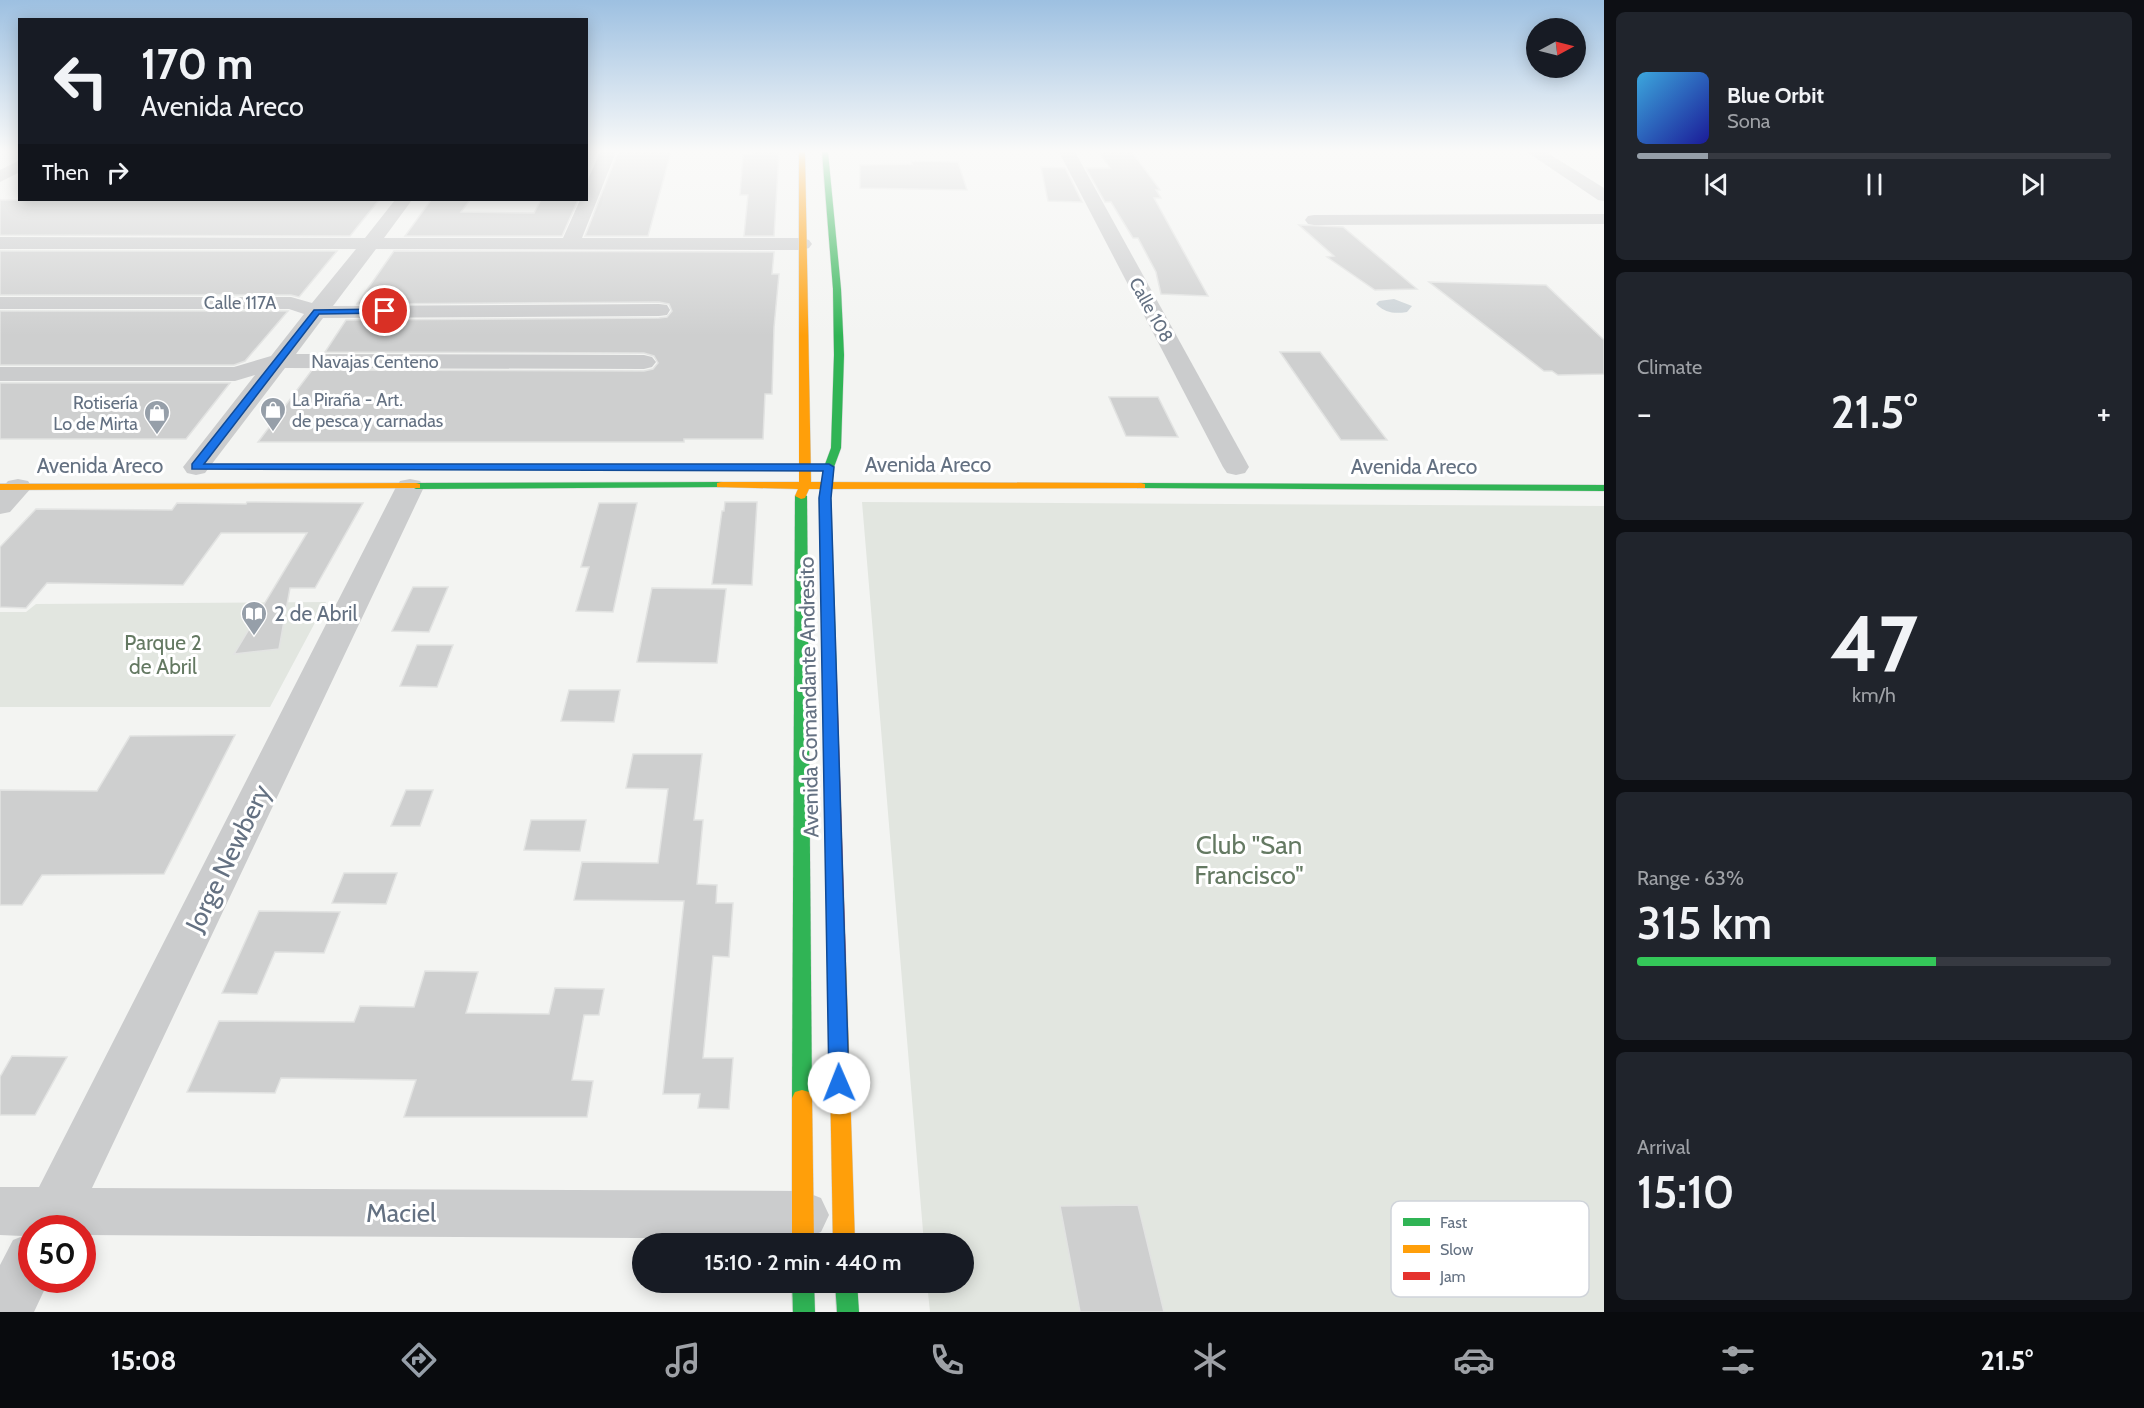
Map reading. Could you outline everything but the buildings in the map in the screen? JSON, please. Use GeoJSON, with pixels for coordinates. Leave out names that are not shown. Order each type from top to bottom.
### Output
{"type":"FeatureCollection","features":[{"type":"Feature","properties":{"kind":"main road","name":"Avenida Comandante Andresito"},"geometry":{"type":"LineString","coordinates":[[802,213],[797,467],[805,485],[800,499],[803,1229]]}},
{"type":"Feature","properties":{"kind":"main road","name":"Avenida Comandante Andresito"},"geometry":{"type":"LineString","coordinates":[[830,213],[837,289],[839,355],[835,467],[826,485],[844,1233]]}},
{"type":"Feature","properties":{"kind":"main road"},"geometry":{"type":"LineString","coordinates":[[797,467],[835,467]]}},
{"type":"Feature","properties":{"kind":"main road","name":"Avenida Areco"},"geometry":{"type":"LineString","coordinates":[[6,493],[410,487],[805,485],[1604,488]]}},
{"type":"Feature","properties":{"kind":"main road"},"geometry":{"type":"LineString","coordinates":[[803,1293],[804,1312]]}},
{"type":"Feature","properties":{"kind":"main road"},"geometry":{"type":"LineString","coordinates":[[847,1293],[848,1312]]}},
{"type":"Feature","properties":{"kind":"street"},"geometry":{"type":"LineString","coordinates":[[199,467],[394,213]]}},
{"type":"Feature","properties":{"kind":"street"},"geometry":{"type":"LineString","coordinates":[[570,244],[583,213]]}},
{"type":"Feature","properties":{"kind":"street","name":"Calle 108"},"geometry":{"type":"LineString","coordinates":[[1099,213],[1236,467]]}},
{"type":"Feature","properties":{"kind":"street"},"geometry":{"type":"LineString","coordinates":[[1314,219],[1604,219]]}},
{"type":"Feature","properties":{"kind":"street"},"geometry":{"type":"LineString","coordinates":[[0,243],[802,244]]}},
{"type":"Feature","properties":{"kind":"street","name":"Calle 117A"},"geometry":{"type":"LineString","coordinates":[[0,303],[291,303],[317,312],[659,310]]}},
{"type":"Feature","properties":{"kind":"street","name":"Navajas Centeno"},"geometry":{"type":"LineString","coordinates":[[0,374],[235,374],[278,361],[644,362]]}},
{"type":"Feature","properties":{"kind":"street","name":"Jorge Newbery"},"geometry":{"type":"LineString","coordinates":[[53,1215],[410,487]]}},
{"type":"Feature","properties":{"kind":"street","name":"Maciel"},"geometry":{"type":"LineString","coordinates":[[0,1211],[23,1215]]}},
{"type":"Feature","properties":{"kind":"street","name":"Maciel"},"geometry":{"type":"LineString","coordinates":[[96,1221],[803,1229]]}},
{"type":"Feature","properties":{"kind":"street"},"geometry":{"type":"LineString","coordinates":[[5,1312],[18,1286]]}},
{"type":"Feature","properties":{"kind":"green space","name":"Club \"San Francisco\""},"geometry":{"type":"Polygon","coordinates":[[[862,502],[1604,506],[1604,1312],[930,1312],[928,1293],[974,1293],[974,1233],[923,1233],[862,502]]]}},
{"type":"Feature","properties":{"kind":"green space","name":"Parque 2 de Abril"},"geometry":{"type":"Polygon","coordinates":[[[326,602],[270,707],[0,707],[0,612],[26,612],[36,604],[326,602]]]}},
{"type":"Feature","properties":{"kind":"shaded area"},"geometry":{"type":"Polygon","coordinates":[[[1394,299],[1412,306],[1407,312],[1394,313],[1376,304],[1379,301],[1394,299]]]}},
{"type":"Feature","properties":{"kind":"traffic: fast"},"geometry":{"type":"LineString","coordinates":[[830,213],[837,289],[839,355],[836,448],[829,467],[825,498],[830,681]]}},
{"type":"Feature","properties":{"kind":"traffic: fast"},"geometry":{"type":"LineString","coordinates":[[416,486],[721,485]]}},
{"type":"Feature","properties":{"kind":"traffic: fast"},"geometry":{"type":"LineString","coordinates":[[1141,486],[1604,488]]}},
{"type":"Feature","properties":{"kind":"traffic: fast"},"geometry":{"type":"LineString","coordinates":[[801,496],[802,1098]]}},
{"type":"Feature","properties":{"kind":"traffic: fast"},"geometry":{"type":"LineString","coordinates":[[803,1293],[804,1312]]}},
{"type":"Feature","properties":{"kind":"traffic: fast"},"geometry":{"type":"LineString","coordinates":[[847,1293],[848,1312]]}},
{"type":"Feature","properties":{"kind":"traffic: slow"},"geometry":{"type":"LineString","coordinates":[[801,496],[805,485],[803,213]]}},
{"type":"Feature","properties":{"kind":"traffic: slow"},"geometry":{"type":"LineString","coordinates":[[721,485],[1141,486]]}},
{"type":"Feature","properties":{"kind":"traffic: slow"},"geometry":{"type":"LineString","coordinates":[[0,487],[416,486]]}},
{"type":"Feature","properties":{"kind":"traffic: slow"},"geometry":{"type":"LineString","coordinates":[[837,963],[844,1233]]}},
{"type":"Feature","properties":{"kind":"traffic: slow"},"geometry":{"type":"LineString","coordinates":[[802,1098],[803,1233]]}},
{"type":"Feature","properties":{"kind":"traffic: jam"},"geometry":{"type":"LineString","coordinates":[[830,681],[837,963]]}},
{"type":"Feature","properties":{"kind":"place","name":"La Piraña - Art. de pesca y carnadas"},"geometry":{"type":"Point","coordinates":[273,433]}},
{"type":"Feature","properties":{"kind":"place","name":"Rotisería Lo de Mirta"},"geometry":{"type":"Point","coordinates":[157,436]}},
{"type":"Feature","properties":{"kind":"place","name":"2 de Abril"},"geometry":{"type":"Point","coordinates":[254,637]}},
{"type":"Feature","properties":{"kind":"route"},"geometry":{"type":"LineString","coordinates":[[385,311],[317,312],[196,467],[829,467],[825,498],[839,1083]]}}]}
